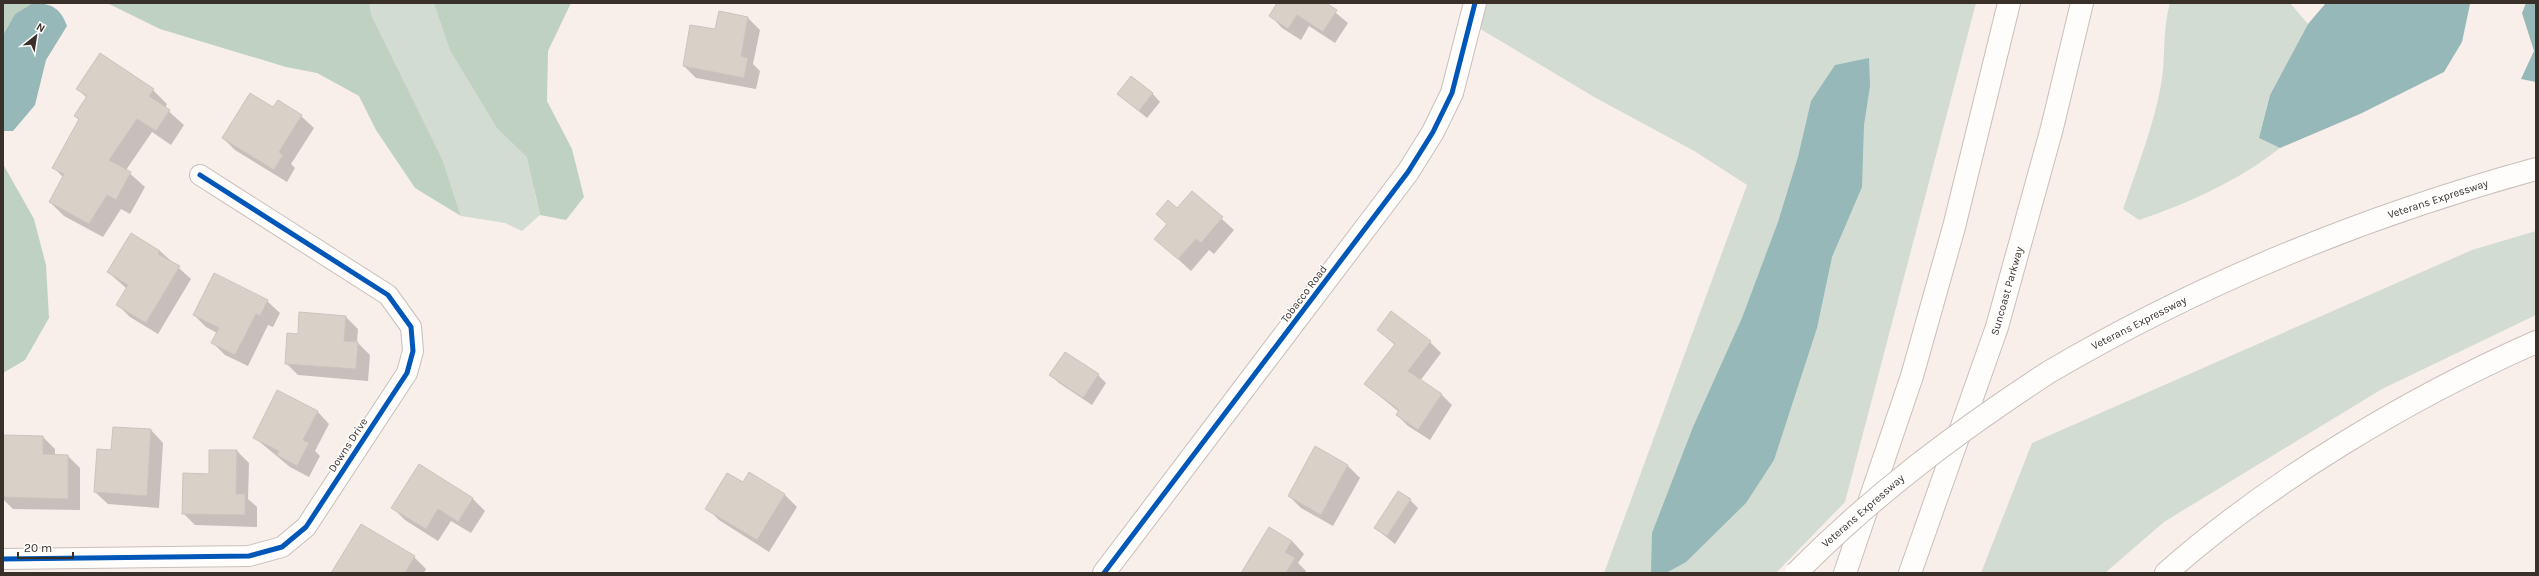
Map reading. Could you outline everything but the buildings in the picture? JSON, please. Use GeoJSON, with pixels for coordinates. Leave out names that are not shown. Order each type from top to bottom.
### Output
{"type":"FeatureCollection","features":[{"type":"Feature","properties":{"kind":"main road","name":"Tobacco Road"},"geometry":{"type":"LineString","coordinates":[[1104,573],[1408,172],[1432,132],[1452,93],[1475,3]]}},
{"type":"Feature","properties":{"kind":"main road"},"geometry":{"type":"LineString","coordinates":[[1845,573],[1912,376],[1954,227],[2009,3]]}},
{"type":"Feature","properties":{"kind":"main road","name":"Suncoast Parkway"},"geometry":{"type":"LineString","coordinates":[[1910,573],[1997,327],[2052,128],[2082,3]]}},
{"type":"Feature","properties":{"kind":"main road","name":"Veterans Expressway"},"geometry":{"type":"LineString","coordinates":[[1796,573],[1876,496],[1953,436],[2049,372],[2148,316],[2290,251],[2416,205],[2536,169]]}},
{"type":"Feature","properties":{"kind":"main road"},"geometry":{"type":"LineString","coordinates":[[2166,573],[2226,525],[2339,448],[2411,406],[2536,342]]}},
{"type":"Feature","properties":{"kind":"street","name":"Downs Drive"},"geometry":{"type":"LineString","coordinates":[[3,559],[249,556],[282,547],[306,527],[407,372],[413,351],[411,327],[388,295],[200,175]]}},
{"type":"Feature","properties":{"kind":"shaded area"},"geometry":{"type":"Polygon","coordinates":[[[178,3],[543,3],[534,189],[540,215],[522,231],[505,223],[461,216],[451,186],[369,85],[178,3]]]}},
{"type":"Feature","properties":{"kind":"shaded area"},"geometry":{"type":"Polygon","coordinates":[[[1464,3],[1976,3],[1845,502],[1776,573],[1604,573],[1747,185],[1696,152],[1594,97],[1462,18],[1464,3]]]}},
{"type":"Feature","properties":{"kind":"shaded area"},"geometry":{"type":"Polygon","coordinates":[[[2170,3],[2290,3],[2308,24],[2270,95],[2259,138],[2280,148],[2264,160],[2230,181],[2195,198],[2139,220],[2123,209],[2158,101],[2161,85],[2166,23],[2170,3]]]}},
{"type":"Feature","properties":{"kind":"shaded area"},"geometry":{"type":"Polygon","coordinates":[[[2536,231],[2536,315],[2382,389],[2164,522],[2105,573],[1981,573],[2032,443],[2472,250],[2536,231]]]}},
{"type":"Feature","properties":{"kind":"green space"},"geometry":{"type":"Polygon","coordinates":[[[3,3],[33,3],[15,14],[3,35],[3,3]]]}},
{"type":"Feature","properties":{"kind":"green space"},"geometry":{"type":"Polygon","coordinates":[[[107,3],[369,3],[371,15],[442,159],[461,216],[415,188],[376,130],[359,96],[317,73],[286,67],[160,29],[107,3]]]}},
{"type":"Feature","properties":{"kind":"green space"},"geometry":{"type":"Polygon","coordinates":[[[434,3],[571,3],[548,51],[547,101],[572,149],[584,197],[566,220],[540,215],[527,157],[497,128],[450,50],[434,3]]]}},
{"type":"Feature","properties":{"kind":"green space"},"geometry":{"type":"Polygon","coordinates":[[[3,164],[34,219],[46,265],[49,318],[25,360],[3,373],[3,164]]]}},
{"type":"Feature","properties":{"kind":"water"},"geometry":{"type":"Polygon","coordinates":[[[33,3],[45,4],[55,8],[62,15],[67,26],[46,60],[35,105],[13,131],[3,131],[3,35],[15,14],[33,3]]]}},
{"type":"Feature","properties":{"kind":"water"},"geometry":{"type":"Polygon","coordinates":[[[2326,3],[2470,4],[2462,42],[2444,72],[2360,114],[2280,148],[2259,138],[2270,95],[2308,24],[2326,3]]]}},
{"type":"Feature","properties":{"kind":"water"},"geometry":{"type":"Polygon","coordinates":[[[2526,3],[2536,3],[2536,82],[2521,79],[2534,51],[2522,13],[2526,3]]]}},
{"type":"Feature","properties":{"kind":"water"},"geometry":{"type":"Polygon","coordinates":[[[1869,58],[1870,86],[1864,125],[1862,187],[1832,257],[1817,328],[1774,460],[1746,503],[1686,562],[1666,573],[1651,573],[1652,533],[1693,427],[1742,318],[1778,222],[1798,157],[1811,101],[1835,65],[1869,58]]]}},
{"type":"Feature","properties":{"kind":"cycle path"},"geometry":{"type":"LineString","coordinates":[[1104,573],[1408,172],[1433,132],[1452,93],[1475,3]]}},
{"type":"Feature","properties":{"kind":"cycle path"},"geometry":{"type":"LineString","coordinates":[[3,559],[249,556],[282,547],[306,527],[407,373],[413,351],[411,327],[388,295],[200,175]]}}]}
